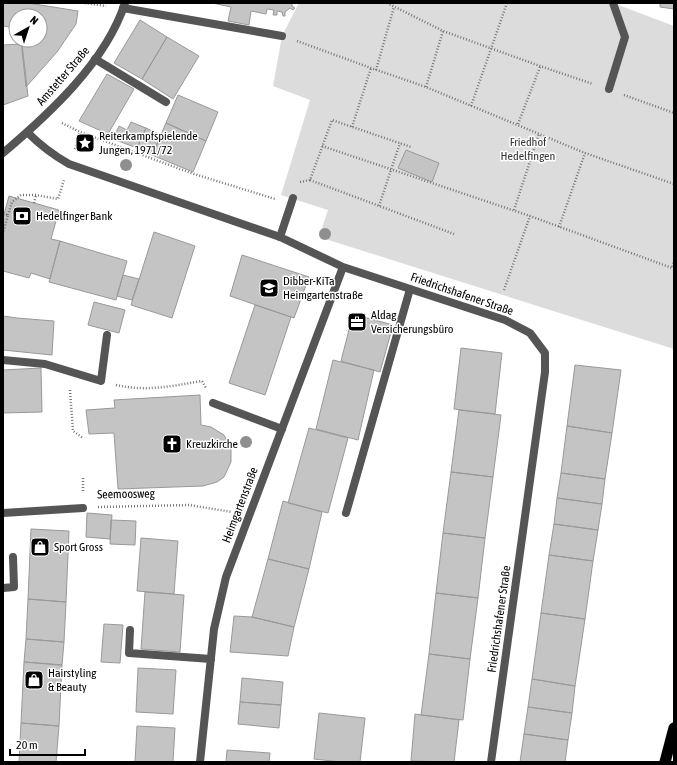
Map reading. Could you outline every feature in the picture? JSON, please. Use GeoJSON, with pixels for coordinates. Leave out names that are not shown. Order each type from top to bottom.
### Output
{"type":"FeatureCollection","features":[{"type":"Feature","properties":{"kind":"highway"},"geometry":{"type":"LineString","coordinates":[[665,762],[674,728]]}},
{"type":"Feature","properties":{"kind":"street"},"geometry":{"type":"LineString","coordinates":[[609,89],[625,37],[613,3]]}},
{"type":"Feature","properties":{"kind":"street"},"geometry":{"type":"LineString","coordinates":[[124,6],[282,36]]}},
{"type":"Feature","properties":{"kind":"street","name":"Amstetter Straße"},"geometry":{"type":"LineString","coordinates":[[3,153],[60,100],[95,59],[110,37],[124,6]]}},
{"type":"Feature","properties":{"kind":"street"},"geometry":{"type":"LineString","coordinates":[[95,59],[166,102]]}},
{"type":"Feature","properties":{"kind":"street","name":"Friedrichshafener Straße"},"geometry":{"type":"LineString","coordinates":[[27,132],[50,153],[69,164],[280,237],[343,267],[505,320],[530,333],[545,353],[545,372],[491,762]]}},
{"type":"Feature","properties":{"kind":"street"},"geometry":{"type":"LineString","coordinates":[[280,237],[292,201]]}},
{"type":"Feature","properties":{"kind":"street","name":"Heimgartenstraße"},"geometry":{"type":"LineString","coordinates":[[200,762],[214,629],[226,577],[248,515],[343,267]]}},
{"type":"Feature","properties":{"kind":"street"},"geometry":{"type":"LineString","coordinates":[[346,513],[410,289]]}},
{"type":"Feature","properties":{"kind":"street"},"geometry":{"type":"LineString","coordinates":[[3,360],[45,364],[100,381],[107,335]]}},
{"type":"Feature","properties":{"kind":"street"},"geometry":{"type":"LineString","coordinates":[[213,403],[282,429]]}},
{"type":"Feature","properties":{"kind":"street","name":"Seemoosweg"},"geometry":{"type":"LineString","coordinates":[[3,513],[83,508]]}},
{"type":"Feature","properties":{"kind":"street"},"geometry":{"type":"LineString","coordinates":[[3,588],[14,587],[13,557]]}},
{"type":"Feature","properties":{"kind":"street"},"geometry":{"type":"LineString","coordinates":[[130,630],[129,653],[211,659]]}},
{"type":"Feature","properties":{"kind":"path"},"geometry":{"type":"LineString","coordinates":[[387,3],[443,31],[490,49],[609,89],[674,113]]}},
{"type":"Feature","properties":{"kind":"path"},"geometry":{"type":"LineString","coordinates":[[471,106],[507,3]]}},
{"type":"Feature","properties":{"kind":"path"},"geometry":{"type":"LineString","coordinates":[[376,70],[394,7]]}},
{"type":"Feature","properties":{"kind":"path"},"geometry":{"type":"LineString","coordinates":[[426,87],[443,31]]}},
{"type":"Feature","properties":{"kind":"path"},"geometry":{"type":"LineString","coordinates":[[282,36],[320,48],[376,70],[426,87],[585,153],[674,184]]}},
{"type":"Feature","properties":{"kind":"path"},"geometry":{"type":"LineString","coordinates":[[518,124],[540,66]]}},
{"type":"Feature","properties":{"kind":"path"},"geometry":{"type":"LineString","coordinates":[[352,127],[371,68]]}},
{"type":"Feature","properties":{"kind":"path"},"geometry":{"type":"LineString","coordinates":[[45,115],[80,132],[191,173],[292,201],[297,183],[310,180],[454,234]]}},
{"type":"Feature","properties":{"kind":"path"},"geometry":{"type":"LineString","coordinates":[[310,180],[332,120],[410,146]]}},
{"type":"Feature","properties":{"kind":"path"},"geometry":{"type":"LineString","coordinates":[[514,210],[539,134]]}},
{"type":"Feature","properties":{"kind":"path"},"geometry":{"type":"LineString","coordinates":[[379,206],[400,143]]}},
{"type":"Feature","properties":{"kind":"path"},"geometry":{"type":"LineString","coordinates":[[322,146],[514,210],[672,268],[674,261]]}},
{"type":"Feature","properties":{"kind":"path"},"geometry":{"type":"LineString","coordinates":[[559,227],[585,153]]}},
{"type":"Feature","properties":{"kind":"path"},"geometry":{"type":"LineString","coordinates":[[34,203],[36,195]]}},
{"type":"Feature","properties":{"kind":"path"},"geometry":{"type":"LineString","coordinates":[[3,233],[12,202],[16,198]]}},
{"type":"Feature","properties":{"kind":"path"},"geometry":{"type":"LineString","coordinates":[[3,214],[8,215]]}},
{"type":"Feature","properties":{"kind":"path"},"geometry":{"type":"LineString","coordinates":[[504,290],[530,216]]}},
{"type":"Feature","properties":{"kind":"path"},"geometry":{"type":"LineString","coordinates":[[69,372],[73,431],[82,438]]}},
{"type":"Feature","properties":{"kind":"path"},"geometry":{"type":"LineString","coordinates":[[100,381],[130,388],[148,389],[202,381],[213,403]]}},
{"type":"Feature","properties":{"kind":"path","name":"Seemoosweg"},"geometry":{"type":"LineString","coordinates":[[83,508],[189,505],[248,515]]}},
{"type":"Feature","properties":{"kind":"green space","name":"Friedhof Hedelfingen"},"geometry":{"type":"Polygon","coordinates":[[[299,3],[613,3],[674,26],[674,349],[319,237],[328,210],[281,195],[310,100],[273,86],[282,36],[299,3]]]}},
{"type":"Feature","properties":{"kind":"building"},"geometry":{"type":"Polygon","coordinates":[[[3,3],[28,3],[78,11],[76,24],[57,52],[26,87],[22,48],[48,48],[48,8],[8,8],[8,27],[3,26],[3,3]]]}},
{"type":"Feature","properties":{"kind":"building"},"geometry":{"type":"Polygon","coordinates":[[[212,3],[292,3],[292,6],[295,8],[293,10],[290,8],[285,12],[285,16],[283,16],[282,12],[277,11],[277,15],[273,15],[274,10],[267,9],[266,14],[251,11],[249,25],[228,21],[231,7],[212,3]]]}},
{"type":"Feature","properties":{"kind":"building"},"geometry":{"type":"Polygon","coordinates":[[[660,3],[674,3],[674,9],[660,7],[660,3]]]}},
{"type":"Feature","properties":{"kind":"building"},"geometry":{"type":"Polygon","coordinates":[[[140,20],[167,37],[142,79],[114,63],[140,20]]]}},
{"type":"Feature","properties":{"kind":"building"},"geometry":{"type":"Polygon","coordinates":[[[167,37],[199,56],[173,99],[142,79],[167,37]]]}},
{"type":"Feature","properties":{"kind":"building"},"geometry":{"type":"Polygon","coordinates":[[[3,45],[8,45],[8,48],[22,48],[28,96],[3,105],[3,45]]]}},
{"type":"Feature","properties":{"kind":"building"},"geometry":{"type":"Polygon","coordinates":[[[107,74],[134,89],[108,134],[79,121],[107,74]]]}},
{"type":"Feature","properties":{"kind":"building"},"geometry":{"type":"Polygon","coordinates":[[[178,95],[218,112],[206,141],[166,123],[178,95]]]}},
{"type":"Feature","properties":{"kind":"building"},"geometry":{"type":"Polygon","coordinates":[[[131,122],[146,128],[137,148],[113,139],[119,126],[127,130],[131,122]]]}},
{"type":"Feature","properties":{"kind":"building"},"geometry":{"type":"Polygon","coordinates":[[[166,123],[206,141],[193,172],[152,155],[166,123]]]}},
{"type":"Feature","properties":{"kind":"building"},"geometry":{"type":"Polygon","coordinates":[[[146,128],[161,135],[152,155],[137,148],[146,128]]]}},
{"type":"Feature","properties":{"kind":"building"},"geometry":{"type":"Polygon","coordinates":[[[406,150],[439,163],[432,182],[398,168],[406,150]]]}},
{"type":"Feature","properties":{"kind":"building"},"geometry":{"type":"Polygon","coordinates":[[[9,196],[59,210],[51,239],[60,241],[50,279],[31,273],[29,278],[3,271],[3,218],[9,196]]]}},
{"type":"Feature","properties":{"kind":"building"},"geometry":{"type":"Polygon","coordinates":[[[154,232],[195,246],[172,318],[131,305],[154,232]]]}},
{"type":"Feature","properties":{"kind":"building"},"geometry":{"type":"Polygon","coordinates":[[[60,241],[127,261],[116,300],[49,282],[60,241]]]}},
{"type":"Feature","properties":{"kind":"building"},"geometry":{"type":"Polygon","coordinates":[[[242,255],[309,277],[294,318],[230,296],[242,255]]]}},
{"type":"Feature","properties":{"kind":"building"},"geometry":{"type":"Polygon","coordinates":[[[123,275],[139,279],[132,300],[117,296],[123,275]]]}},
{"type":"Feature","properties":{"kind":"building"},"geometry":{"type":"Polygon","coordinates":[[[94,302],[125,310],[119,333],[88,325],[94,302]]]}},
{"type":"Feature","properties":{"kind":"building"},"geometry":{"type":"Polygon","coordinates":[[[255,305],[291,317],[265,395],[229,383],[255,305]]]}},
{"type":"Feature","properties":{"kind":"building"},"geometry":{"type":"Polygon","coordinates":[[[353,314],[393,325],[380,372],[341,361],[353,314]]]}},
{"type":"Feature","properties":{"kind":"building"},"geometry":{"type":"Polygon","coordinates":[[[3,316],[54,321],[52,355],[3,350],[3,316]]]}},
{"type":"Feature","properties":{"kind":"building"},"geometry":{"type":"Polygon","coordinates":[[[461,348],[502,353],[495,414],[454,409],[461,348]]]}},
{"type":"Feature","properties":{"kind":"building"},"geometry":{"type":"Polygon","coordinates":[[[333,360],[374,370],[358,440],[316,429],[333,360]]]}},
{"type":"Feature","properties":{"kind":"building"},"geometry":{"type":"Polygon","coordinates":[[[575,365],[621,370],[612,433],[567,426],[575,365]]]}},
{"type":"Feature","properties":{"kind":"building"},"geometry":{"type":"Polygon","coordinates":[[[41,368],[42,412],[3,413],[3,370],[41,368]]]}},
{"type":"Feature","properties":{"kind":"building","name":"Kreuzkirche"},"geometry":{"type":"Polygon","coordinates":[[[200,395],[201,425],[211,427],[224,435],[231,447],[231,462],[224,477],[217,482],[203,486],[118,489],[114,433],[89,434],[86,410],[115,408],[114,400],[200,395]]]}},
{"type":"Feature","properties":{"kind":"building"},"geometry":{"type":"Polygon","coordinates":[[[459,410],[501,415],[493,477],[451,472],[459,410]]]}},
{"type":"Feature","properties":{"kind":"building"},"geometry":{"type":"Polygon","coordinates":[[[567,426],[612,433],[605,479],[561,473],[567,426]]]}},
{"type":"Feature","properties":{"kind":"building"},"geometry":{"type":"Polygon","coordinates":[[[309,428],[348,438],[328,513],[288,503],[309,428]]]}},
{"type":"Feature","properties":{"kind":"building"},"geometry":{"type":"Polygon","coordinates":[[[451,472],[493,477],[485,538],[443,533],[451,472]]]}},
{"type":"Feature","properties":{"kind":"building"},"geometry":{"type":"Polygon","coordinates":[[[561,473],[605,479],[602,504],[557,498],[561,473]]]}},
{"type":"Feature","properties":{"kind":"building"},"geometry":{"type":"Polygon","coordinates":[[[557,498],[602,504],[598,530],[554,524],[557,498]]]}},
{"type":"Feature","properties":{"kind":"building"},"geometry":{"type":"Polygon","coordinates":[[[283,501],[322,512],[309,569],[268,559],[283,501]]]}},
{"type":"Feature","properties":{"kind":"building"},"geometry":{"type":"Polygon","coordinates":[[[87,513],[112,515],[110,539],[86,537],[87,513]]]}},
{"type":"Feature","properties":{"kind":"building"},"geometry":{"type":"Polygon","coordinates":[[[111,520],[136,521],[135,545],[110,544],[111,520]]]}},
{"type":"Feature","properties":{"kind":"building"},"geometry":{"type":"Polygon","coordinates":[[[554,524],[598,530],[593,561],[549,555],[554,524]]]}},
{"type":"Feature","properties":{"kind":"building"},"geometry":{"type":"Polygon","coordinates":[[[31,529],[69,531],[66,602],[28,599],[31,529]]]}},
{"type":"Feature","properties":{"kind":"building"},"geometry":{"type":"Polygon","coordinates":[[[443,533],[485,538],[478,598],[436,593],[443,533]]]}},
{"type":"Feature","properties":{"kind":"building"},"geometry":{"type":"Polygon","coordinates":[[[141,538],[178,541],[174,594],[137,591],[141,538]]]}},
{"type":"Feature","properties":{"kind":"building"},"geometry":{"type":"Polygon","coordinates":[[[549,555],[593,561],[585,619],[541,613],[549,555]]]}},
{"type":"Feature","properties":{"kind":"building"},"geometry":{"type":"Polygon","coordinates":[[[268,559],[309,569],[294,627],[252,617],[268,559]]]}},
{"type":"Feature","properties":{"kind":"building"},"geometry":{"type":"Polygon","coordinates":[[[145,592],[184,595],[180,652],[141,649],[145,592]]]}},
{"type":"Feature","properties":{"kind":"building"},"geometry":{"type":"Polygon","coordinates":[[[436,593],[478,598],[470,659],[429,654],[436,593]]]}},
{"type":"Feature","properties":{"kind":"building"},"geometry":{"type":"Polygon","coordinates":[[[28,599],[66,602],[64,642],[26,639],[28,599]]]}},
{"type":"Feature","properties":{"kind":"building"},"geometry":{"type":"Polygon","coordinates":[[[541,613],[585,619],[575,686],[532,679],[541,613]]]}},
{"type":"Feature","properties":{"kind":"building"},"geometry":{"type":"Polygon","coordinates":[[[234,616],[252,617],[294,627],[288,656],[230,652],[234,616]]]}},
{"type":"Feature","properties":{"kind":"building"},"geometry":{"type":"Polygon","coordinates":[[[104,624],[123,625],[120,663],[101,662],[104,624]]]}},
{"type":"Feature","properties":{"kind":"building"},"geometry":{"type":"Polygon","coordinates":[[[26,639],[64,642],[62,665],[24,662],[26,639]]]}},
{"type":"Feature","properties":{"kind":"building"},"geometry":{"type":"Polygon","coordinates":[[[429,654],[470,659],[463,720],[421,715],[429,654]]]}},
{"type":"Feature","properties":{"kind":"building"},"geometry":{"type":"Polygon","coordinates":[[[24,662],[62,665],[59,726],[21,723],[24,662]]]}},
{"type":"Feature","properties":{"kind":"building"},"geometry":{"type":"Polygon","coordinates":[[[138,668],[176,670],[173,714],[136,712],[138,668]]]}},
{"type":"Feature","properties":{"kind":"building"},"geometry":{"type":"Polygon","coordinates":[[[242,678],[283,682],[281,705],[240,702],[242,678]]]}},
{"type":"Feature","properties":{"kind":"building"},"geometry":{"type":"Polygon","coordinates":[[[532,679],[575,686],[572,713],[528,707],[532,679]]]}},
{"type":"Feature","properties":{"kind":"building"},"geometry":{"type":"Polygon","coordinates":[[[240,702],[281,705],[279,728],[238,724],[240,702]]]}},
{"type":"Feature","properties":{"kind":"building"},"geometry":{"type":"Polygon","coordinates":[[[528,707],[572,713],[568,740],[524,734],[528,707]]]}},
{"type":"Feature","properties":{"kind":"building"},"geometry":{"type":"Polygon","coordinates":[[[319,713],[365,718],[360,762],[341,762],[314,759],[319,713]]]}},
{"type":"Feature","properties":{"kind":"building"},"geometry":{"type":"Polygon","coordinates":[[[415,714],[459,720],[454,762],[411,761],[415,714]]]}},
{"type":"Feature","properties":{"kind":"building"},"geometry":{"type":"Polygon","coordinates":[[[21,723],[59,726],[56,762],[19,762],[21,723]]]}},
{"type":"Feature","properties":{"kind":"building"},"geometry":{"type":"Polygon","coordinates":[[[137,726],[175,728],[173,762],[135,762],[137,726]]]}},
{"type":"Feature","properties":{"kind":"building"},"geometry":{"type":"Polygon","coordinates":[[[524,734],[568,740],[565,762],[520,762],[524,734]]]}},
{"type":"Feature","properties":{"kind":"building"},"geometry":{"type":"Polygon","coordinates":[[[227,750],[270,753],[269,762],[226,762],[227,750]]]}},
{"type":"Feature","properties":{"kind":"place","name":"Reiterkampfspielende Jungen, 1971/72"},"geometry":{"type":"Point","coordinates":[85,143]}},
{"type":"Feature","properties":{"kind":"place","name":"Hedelfinger Bank"},"geometry":{"type":"Point","coordinates":[22,216]}},
{"type":"Feature","properties":{"kind":"place","name":"Dibber-KiTa Heimgartenstraße"},"geometry":{"type":"Point","coordinates":[269,288]}},
{"type":"Feature","properties":{"kind":"place","name":"Aldag Versicherungsbüro"},"geometry":{"type":"Point","coordinates":[357,322]}},
{"type":"Feature","properties":{"kind":"place","name":"Kreuzkirche"},"geometry":{"type":"Point","coordinates":[172,444]}},
{"type":"Feature","properties":{"kind":"place","name":"Sport Gross"},"geometry":{"type":"Point","coordinates":[40,547]}},
{"type":"Feature","properties":{"kind":"place","name":"Hairstyling & Beauty"},"geometry":{"type":"Point","coordinates":[34,680]}}]}
